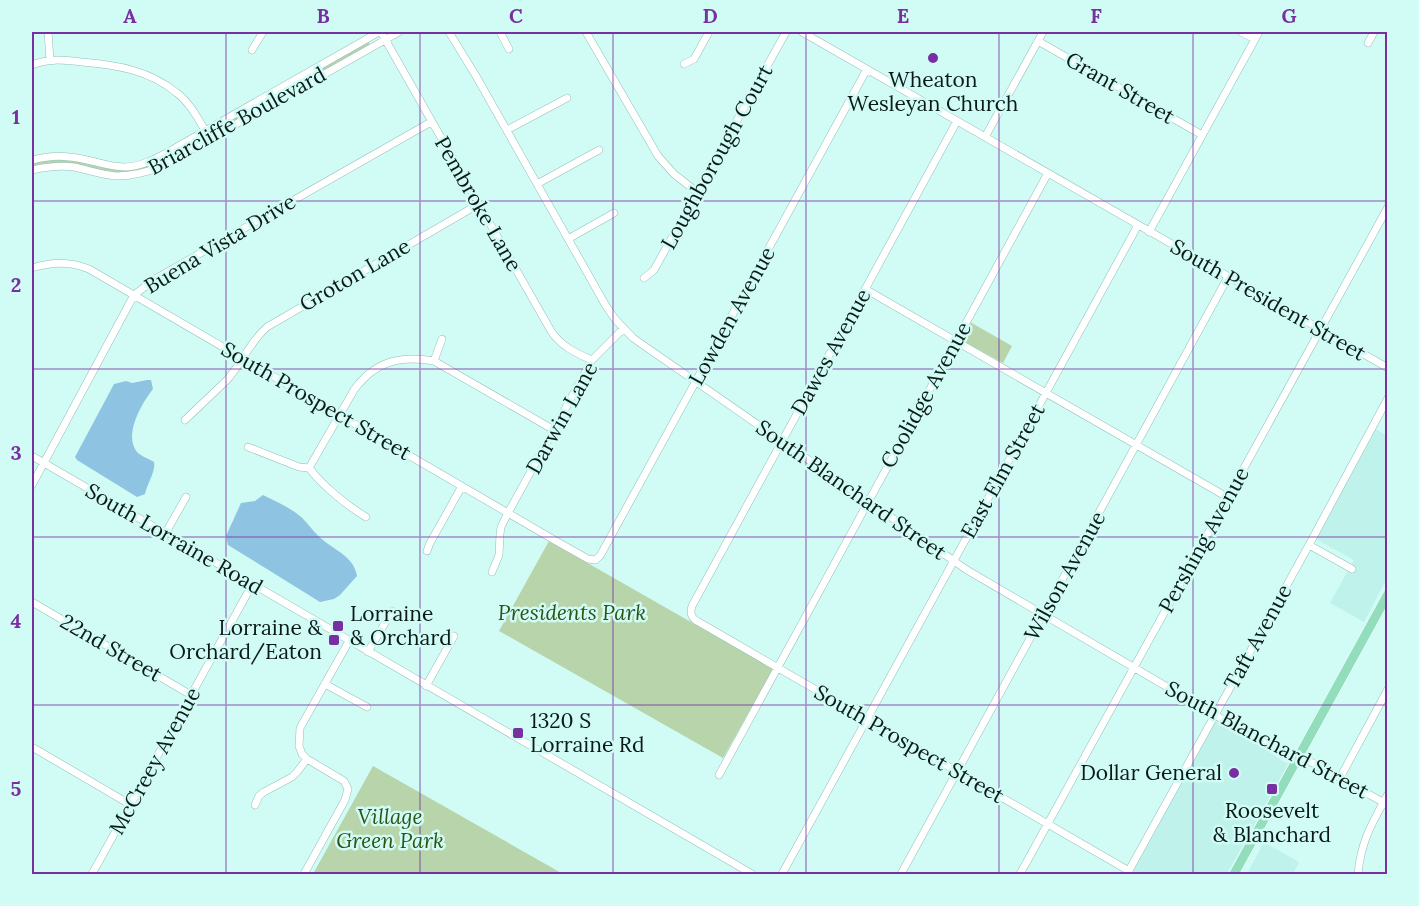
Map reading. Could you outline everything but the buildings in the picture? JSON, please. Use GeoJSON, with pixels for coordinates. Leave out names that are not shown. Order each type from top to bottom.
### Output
{"type":"FeatureCollection","features":[{"type":"Feature","properties":{"kind":"main road"},"geometry":{"type":"LineString","coordinates":[[1234,874],[1388,594]]}},
{"type":"Feature","properties":{"kind":"street"},"geometry":{"type":"LineString","coordinates":[[48,32],[50,60]]}},
{"type":"Feature","properties":{"kind":"street"},"geometry":{"type":"LineString","coordinates":[[252,50],[263,32]]}},
{"type":"Feature","properties":{"kind":"street","name":"Briarcliffe Boulevard"},"geometry":{"type":"LineString","coordinates":[[32,160],[70,157],[126,167],[158,158],[370,34],[380,32]]}},
{"type":"Feature","properties":{"kind":"street","name":"Pembroke Lane"},"geometry":{"type":"LineString","coordinates":[[380,32],[555,337],[565,347],[592,360]]}},
{"type":"Feature","properties":{"kind":"street","name":"Briarcliffe Boulevard"},"geometry":{"type":"LineString","coordinates":[[32,170],[64,166],[111,175],[135,175],[153,170],[399,32]]}},
{"type":"Feature","properties":{"kind":"street","name":"South Blanchard Street"},"geometry":{"type":"LineString","coordinates":[[449,32],[606,306],[623,329],[644,346],[954,561],[1258,740],[1286,754],[1309,761],[1385,804]]}},
{"type":"Feature","properties":{"kind":"street"},"geometry":{"type":"LineString","coordinates":[[500,32],[509,49]]}},
{"type":"Feature","properties":{"kind":"street"},"geometry":{"type":"LineString","coordinates":[[586,32],[658,156],[674,174],[697,192]]}},
{"type":"Feature","properties":{"kind":"street"},"geometry":{"type":"LineString","coordinates":[[684,64],[694,59],[709,32]]}},
{"type":"Feature","properties":{"kind":"street","name":"Loughborough Court"},"geometry":{"type":"LineString","coordinates":[[644,278],[654,270],[786,32]]}},
{"type":"Feature","properties":{"kind":"street"},"geometry":{"type":"LineString","coordinates":[[802,32],[1138,225]]}},
{"type":"Feature","properties":{"kind":"street"},"geometry":{"type":"LineString","coordinates":[[985,137],[1043,32]]}},
{"type":"Feature","properties":{"kind":"street"},"geometry":{"type":"LineString","coordinates":[[1241,32],[1255,39]]}},
{"type":"Feature","properties":{"kind":"street"},"geometry":{"type":"LineString","coordinates":[[1149,232],[1259,32]]}},
{"type":"Feature","properties":{"kind":"street"},"geometry":{"type":"LineString","coordinates":[[1368,43],[1374,32]]}},
{"type":"Feature","properties":{"kind":"street"},"geometry":{"type":"LineString","coordinates":[[370,34],[376,44]]}},
{"type":"Feature","properties":{"kind":"street","name":"Grant Street"},"geometry":{"type":"LineString","coordinates":[[1038,41],[1202,135]]}},
{"type":"Feature","properties":{"kind":"street"},"geometry":{"type":"LineString","coordinates":[[32,65],[50,60],[109,64],[137,71],[181,96],[209,139]]}},
{"type":"Feature","properties":{"kind":"street","name":"Lowden Avenue"},"geometry":{"type":"LineString","coordinates":[[595,560],[600,556],[867,69]]}},
{"type":"Feature","properties":{"kind":"street"},"geometry":{"type":"LineString","coordinates":[[507,130],[567,98]]}},
{"type":"Feature","properties":{"kind":"street","name":"Dawes Avenue"},"geometry":{"type":"LineString","coordinates":[[691,615],[692,606],[957,121]]}},
{"type":"Feature","properties":{"kind":"street","name":"Buena Vista Drive"},"geometry":{"type":"LineString","coordinates":[[32,485],[134,295],[155,279],[431,122]]}},
{"type":"Feature","properties":{"kind":"street"},"geometry":{"type":"LineString","coordinates":[[537,184],[599,150]]}},
{"type":"Feature","properties":{"kind":"street","name":"Coolidge Avenue"},"geometry":{"type":"LineString","coordinates":[[719,775],[1047,173]]}},
{"type":"Feature","properties":{"kind":"street","name":"Groton Lane"},"geometry":{"type":"LineString","coordinates":[[184,420],[227,380],[259,334],[276,320],[478,204]]}},
{"type":"Feature","properties":{"kind":"street","name":"Pershing Avenue"},"geometry":{"type":"LineString","coordinates":[[1020,874],[1388,207]]}},
{"type":"Feature","properties":{"kind":"street"},"geometry":{"type":"LineString","coordinates":[[568,239],[614,213]]}},
{"type":"Feature","properties":{"kind":"street","name":"South President Street"},"geometry":{"type":"LineString","coordinates":[[1138,225],[1388,368]]}},
{"type":"Feature","properties":{"kind":"street","name":"East Elm Street"},"geometry":{"type":"LineString","coordinates":[[782,874],[1138,225]]}},
{"type":"Feature","properties":{"kind":"street","name":"South Prospect Street"},"geometry":{"type":"LineString","coordinates":[[32,267],[61,263],[80,266],[134,295],[588,559],[595,560]]}},
{"type":"Feature","properties":{"kind":"street","name":"Wilson Avenue"},"geometry":{"type":"LineString","coordinates":[[901,874],[1228,277]]}},
{"type":"Feature","properties":{"kind":"street"},"geometry":{"type":"LineString","coordinates":[[866,289],[1227,497]]}},
{"type":"Feature","properties":{"kind":"street","name":"Darwin Lane"},"geometry":{"type":"LineString","coordinates":[[492,572],[499,555],[501,527],[508,513],[592,360],[623,329]]}},
{"type":"Feature","properties":{"kind":"street"},"geometry":{"type":"LineString","coordinates":[[434,361],[442,339]]}},
{"type":"Feature","properties":{"kind":"street"},"geometry":{"type":"LineString","coordinates":[[309,468],[357,386],[366,376],[379,368],[390,362],[404,359],[418,358],[434,361],[554,430]]}},
{"type":"Feature","properties":{"kind":"street","name":"Taft Avenue"},"geometry":{"type":"LineString","coordinates":[[1128,873],[1388,398]]}},
{"type":"Feature","properties":{"kind":"street"},"geometry":{"type":"LineString","coordinates":[[248,447],[309,468],[355,511],[366,517]]}},
{"type":"Feature","properties":{"kind":"street","name":"South Lorraine Road"},"geometry":{"type":"LineString","coordinates":[[32,456],[752,874]]}},
{"type":"Feature","properties":{"kind":"street"},"geometry":{"type":"LineString","coordinates":[[428,551],[430,543],[462,486]]}},
{"type":"Feature","properties":{"kind":"street"},"geometry":{"type":"LineString","coordinates":[[165,534],[186,497]]}},
{"type":"Feature","properties":{"kind":"street"},"geometry":{"type":"LineString","coordinates":[[1308,545],[1352,569]]}},
{"type":"Feature","properties":{"kind":"street","name":"McCreey Avenue"},"geometry":{"type":"LineString","coordinates":[[92,874],[252,585]]}},
{"type":"Feature","properties":{"kind":"street","name":"22nd Street"},"geometry":{"type":"LineString","coordinates":[[32,602],[192,695]]}},
{"type":"Feature","properties":{"kind":"street"},"geometry":{"type":"LineString","coordinates":[[368,652],[392,611]]}},
{"type":"Feature","properties":{"kind":"street","name":"South Prospect Street"},"geometry":{"type":"LineString","coordinates":[[691,615],[697,621],[1048,824],[1128,873]]}},
{"type":"Feature","properties":{"kind":"street"},"geometry":{"type":"LineString","coordinates":[[426,686],[454,636]]}},
{"type":"Feature","properties":{"kind":"street"},"geometry":{"type":"LineString","coordinates":[[304,874],[345,800],[348,789],[344,781],[302,754],[299,746],[300,728],[349,641]]}},
{"type":"Feature","properties":{"kind":"street"},"geometry":{"type":"LineString","coordinates":[[325,684],[367,707]]}},
{"type":"Feature","properties":{"kind":"street"},"geometry":{"type":"LineString","coordinates":[[1340,778],[1388,689]]}},
{"type":"Feature","properties":{"kind":"street"},"geometry":{"type":"LineString","coordinates":[[32,747],[130,805]]}},
{"type":"Feature","properties":{"kind":"street"},"geometry":{"type":"LineString","coordinates":[[255,805],[264,792],[297,772],[307,759]]}},
{"type":"Feature","properties":{"kind":"street"},"geometry":{"type":"LineString","coordinates":[[1358,874],[1360,853],[1365,838],[1385,804],[1388,794]]}},
{"type":"Feature","properties":{"kind":"shaded area"},"geometry":{"type":"Polygon","coordinates":[[[151,380],[153,389],[139,411],[132,437],[137,452],[154,462],[154,466],[145,494],[137,497],[75,457],[114,384],[151,380]]]}},
{"type":"Feature","properties":{"kind":"shaded area"},"geometry":{"type":"Polygon","coordinates":[[[1376,429],[1387,436],[1387,578],[1364,622],[1330,603],[1354,560],[1316,539],[1376,429]]]}},
{"type":"Feature","properties":{"kind":"shaded area"},"geometry":{"type":"Polygon","coordinates":[[[263,495],[300,516],[320,537],[352,564],[357,576],[340,595],[320,602],[228,545],[226,536],[241,503],[255,501],[263,495]]]}},
{"type":"Feature","properties":{"kind":"shaded area"},"geometry":{"type":"Polygon","coordinates":[[[1216,719],[1288,764],[1227,874],[1132,874],[1216,719]]]}},
{"type":"Feature","properties":{"kind":"shaded area"},"geometry":{"type":"Polygon","coordinates":[[[1264,842],[1299,862],[1293,874],[1248,872],[1264,842]]]}},
{"type":"Feature","properties":{"kind":"green space"},"geometry":{"type":"Polygon","coordinates":[[[369,42],[369,45],[216,131],[215,128],[369,42]]]}},
{"type":"Feature","properties":{"kind":"green space"},"geometry":{"type":"Polygon","coordinates":[[[197,139],[198,142],[161,163],[131,172],[106,172],[64,163],[32,167],[32,163],[63,159],[122,169],[197,139]]]}},
{"type":"Feature","properties":{"kind":"green space"},"geometry":{"type":"Polygon","coordinates":[[[970,322],[1012,346],[1003,363],[966,343],[964,335],[970,322]]]}},
{"type":"Feature","properties":{"kind":"green space","name":"Presidents Park"},"geometry":{"type":"Polygon","coordinates":[[[549,541],[773,669],[723,758],[499,631],[549,541]]]}},
{"type":"Feature","properties":{"kind":"green space","name":"Village Green Park"},"geometry":{"type":"Polygon","coordinates":[[[373,766],[563,874],[313,874],[373,766]]]}},
{"type":"Feature","properties":{"kind":"place","name":"Wheaton Wesleyan Church"},"geometry":{"type":"Point","coordinates":[933,58]}},
{"type":"Feature","properties":{"kind":"place","name":"Lorraine & Orchard"},"geometry":{"type":"Point","coordinates":[338,626]}},
{"type":"Feature","properties":{"kind":"place","name":"Lorraine & Orchard/Eaton"},"geometry":{"type":"Point","coordinates":[334,640]}},
{"type":"Feature","properties":{"kind":"place","name":"1320 S Lorraine Rd"},"geometry":{"type":"Point","coordinates":[518,733]}},
{"type":"Feature","properties":{"kind":"place","name":"Dollar General"},"geometry":{"type":"Point","coordinates":[1234,773]}},
{"type":"Feature","properties":{"kind":"place","name":"Roosevelt & Blanchard"},"geometry":{"type":"Point","coordinates":[1272,789]}}]}
